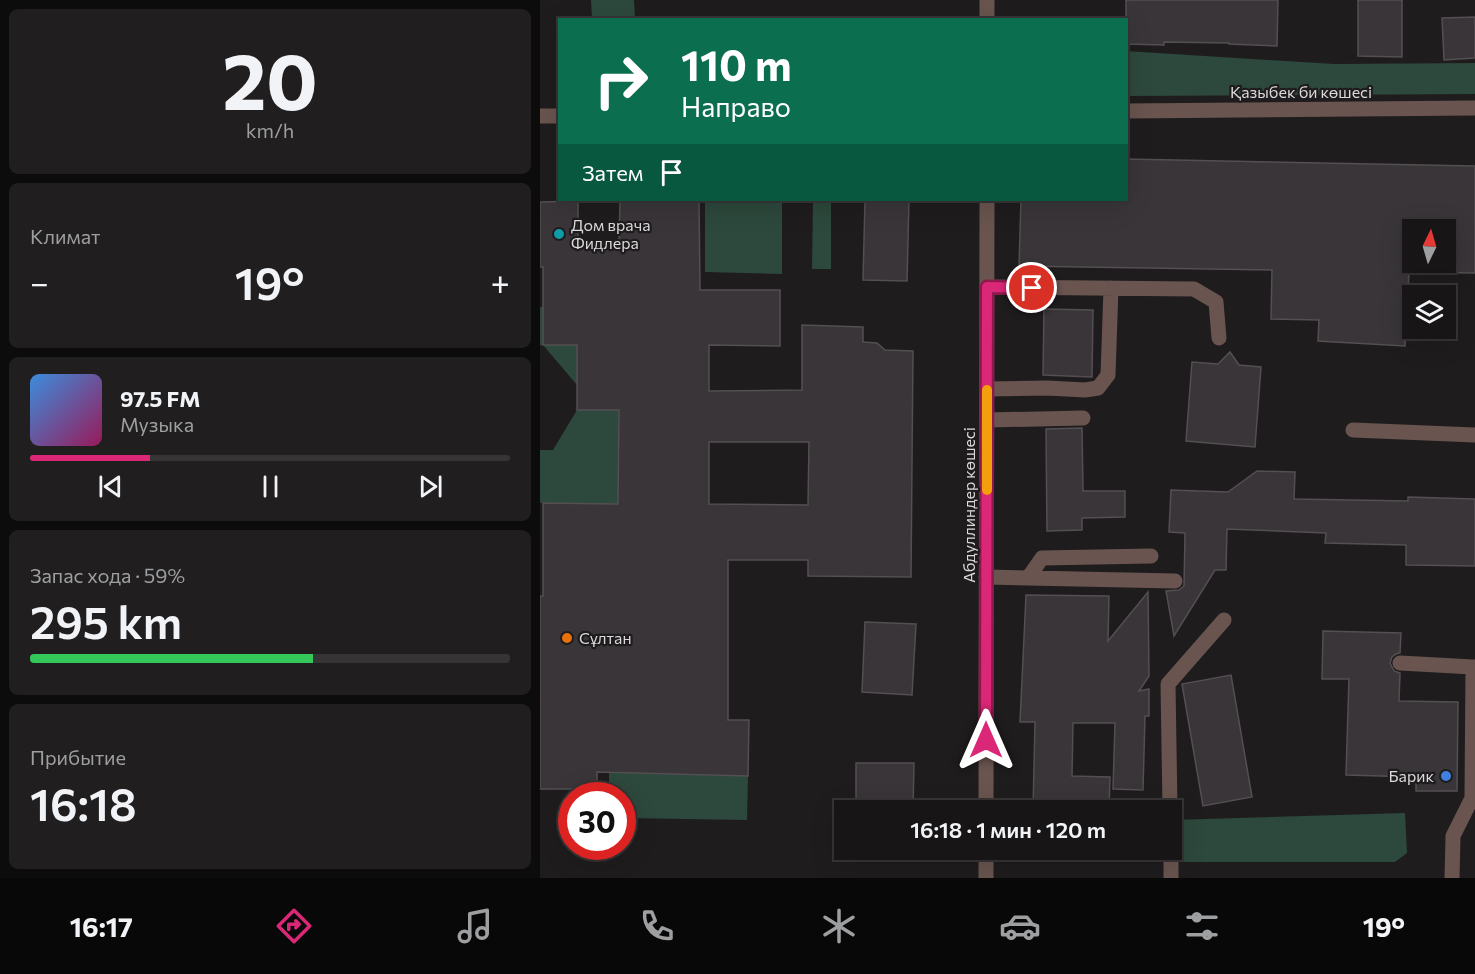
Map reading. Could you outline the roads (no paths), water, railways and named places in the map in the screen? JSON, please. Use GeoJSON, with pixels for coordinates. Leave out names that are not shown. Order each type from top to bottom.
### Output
{"type":"FeatureCollection","features":[{"type":"Feature","properties":{"kind":"street"},"geometry":{"type":"LineString","coordinates":[[987,0],[987,18]]}},
{"type":"Feature","properties":{"kind":"street","name":"Қазыбек би көшесі"},"geometry":{"type":"LineString","coordinates":[[1128,111],[1475,108]]}},
{"type":"Feature","properties":{"kind":"street"},"geometry":{"type":"LineString","coordinates":[[540,116],[558,116]]}},
{"type":"Feature","properties":{"kind":"street","name":"Абдуллиндер көшесі"},"geometry":{"type":"LineString","coordinates":[[986,800],[987,201]]}},
{"type":"Feature","properties":{"kind":"street"},"geometry":{"type":"LineString","coordinates":[[987,287],[1194,289],[1216,302],[1219,338]]}},
{"type":"Feature","properties":{"kind":"street"},"geometry":{"type":"LineString","coordinates":[[987,389],[1085,390],[1098,388],[1108,375],[1111,288]]}},
{"type":"Feature","properties":{"kind":"street"},"geometry":{"type":"LineString","coordinates":[[987,420],[1083,418]]}},
{"type":"Feature","properties":{"kind":"street"},"geometry":{"type":"LineString","coordinates":[[1353,430],[1475,435]]}},
{"type":"Feature","properties":{"kind":"street"},"geometry":{"type":"LineString","coordinates":[[1028,578],[1042,558],[1151,556]]}},
{"type":"Feature","properties":{"kind":"street"},"geometry":{"type":"LineString","coordinates":[[986,577],[1175,581]]}},
{"type":"Feature","properties":{"kind":"street"},"geometry":{"type":"LineString","coordinates":[[1170,800],[1168,684],[1224,620]]}},
{"type":"Feature","properties":{"kind":"street"},"geometry":{"type":"LineString","coordinates":[[1400,663],[1474,667],[1472,798],[1453,836],[1452,878]]}},
{"type":"Feature","properties":{"kind":"street"},"geometry":{"type":"LineString","coordinates":[[986,860],[986,878]]}},
{"type":"Feature","properties":{"kind":"street"},"geometry":{"type":"LineString","coordinates":[[1171,860],[1171,878]]}},
{"type":"Feature","properties":{"kind":"place","name":"Дом врача Фидлера"},"geometry":{"type":"Point","coordinates":[559,234]}},
{"type":"Feature","properties":{"kind":"place","name":"Сұлтан"},"geometry":{"type":"Point","coordinates":[567,638]}},
{"type":"Feature","properties":{"kind":"place","name":"Барик"},"geometry":{"type":"Point","coordinates":[1446,776]}}]}
